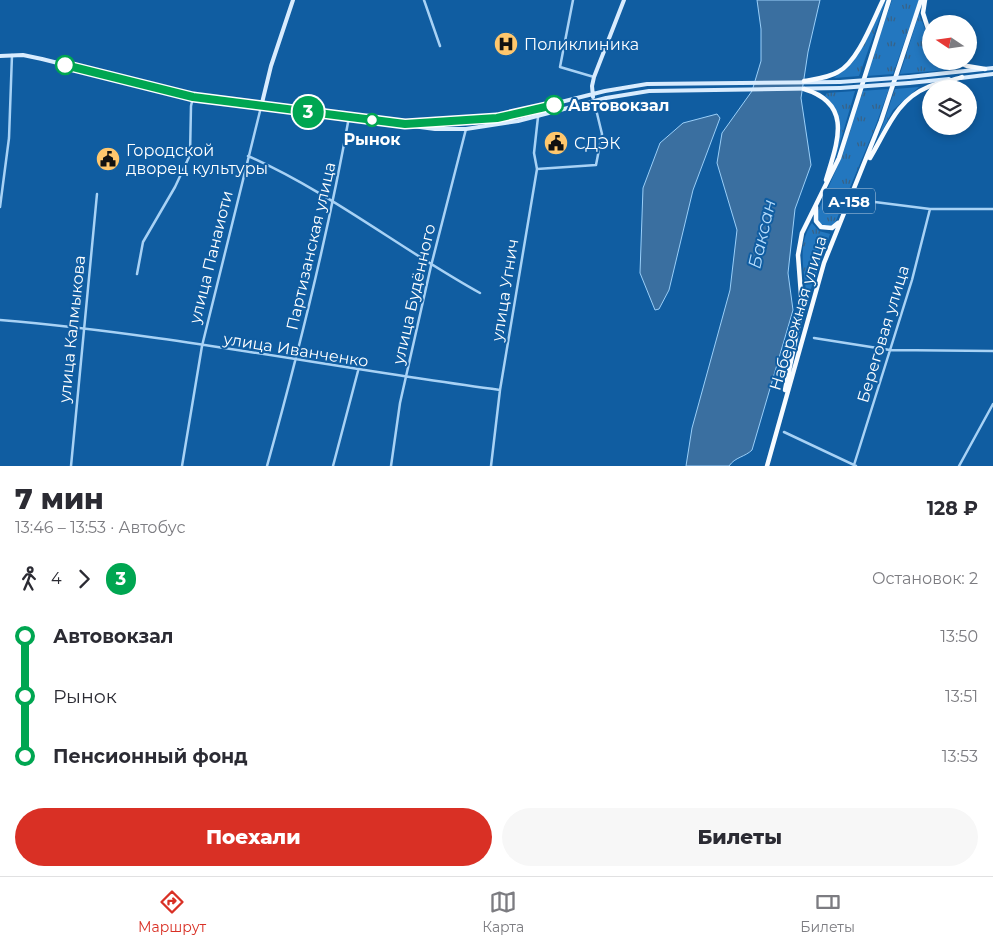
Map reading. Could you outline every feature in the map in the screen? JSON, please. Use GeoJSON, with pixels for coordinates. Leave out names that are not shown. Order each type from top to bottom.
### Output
{"type":"FeatureCollection","features":[{"type":"Feature","properties":{"kind":"main road","name":"улица Панаиоти"},"geometry":{"type":"LineString","coordinates":[[260,107],[270,66],[293,0]]}},
{"type":"Feature","properties":{"kind":"main road"},"geometry":{"type":"LineString","coordinates":[[594,101],[594,77],[624,0]]}},
{"type":"Feature","properties":{"kind":"main road"},"geometry":{"type":"LineString","coordinates":[[804,81],[832,75],[845,68],[855,54],[883,0]]}},
{"type":"Feature","properties":{"kind":"main road","name":"А-158"},"geometry":{"type":"LineString","coordinates":[[783,404],[802,308],[799,245],[818,198],[839,158],[889,0]]}},
{"type":"Feature","properties":{"kind":"main road"},"geometry":{"type":"LineString","coordinates":[[923,0],[924,15]]}},
{"type":"Feature","properties":{"kind":"main road","name":"Набережная улица"},"geometry":{"type":"LineString","coordinates":[[767,466],[815,290],[840,221],[865,165],[923,0]]}},
{"type":"Feature","properties":{"kind":"main road"},"geometry":{"type":"LineString","coordinates":[[0,56],[23,55],[42,59],[193,97],[405,124],[420,128],[466,129],[538,117],[594,101],[660,90],[840,88],[993,74]]}},
{"type":"Feature","properties":{"kind":"main road"},"geometry":{"type":"LineString","coordinates":[[978,68],[985,69]]}},
{"type":"Feature","properties":{"kind":"main road"},"geometry":{"type":"LineString","coordinates":[[405,124],[497,118],[593,94],[647,84],[840,82],[993,68]]}},
{"type":"Feature","properties":{"kind":"main road"},"geometry":{"type":"LineString","coordinates":[[865,165],[894,114],[904,102],[928,87],[962,77]]}},
{"type":"Feature","properties":{"kind":"main road"},"geometry":{"type":"LineString","coordinates":[[804,89],[824,97],[831,104],[837,116],[838,137],[823,189]]}},
{"type":"Feature","properties":{"kind":"main road"},"geometry":{"type":"LineString","coordinates":[[818,198],[815,217],[818,225],[828,229],[840,221]]}},
{"type":"Feature","properties":{"kind":"street"},"geometry":{"type":"LineString","coordinates":[[424,0],[440,46]]}},
{"type":"Feature","properties":{"kind":"street"},"geometry":{"type":"LineString","coordinates":[[573,0],[560,67],[594,77]]}},
{"type":"Feature","properties":{"kind":"street"},"geometry":{"type":"LineString","coordinates":[[0,207],[9,138],[12,55]]}},
{"type":"Feature","properties":{"kind":"street"},"geometry":{"type":"LineString","coordinates":[[137,274],[143,242],[175,187],[190,155],[192,143],[190,106],[193,97]]}},
{"type":"Feature","properties":{"kind":"street"},"geometry":{"type":"LineString","coordinates":[[537,169],[596,165],[602,134],[594,101]]}},
{"type":"Feature","properties":{"kind":"street","name":"улица Панаиоти"},"geometry":{"type":"LineString","coordinates":[[182,466],[202,346],[260,107]]}},
{"type":"Feature","properties":{"kind":"street","name":"Партизанская улица"},"geometry":{"type":"LineString","coordinates":[[267,466],[296,360],[334,204],[349,117]]}},
{"type":"Feature","properties":{"kind":"street","name":"улица Угнич"},"geometry":{"type":"LineString","coordinates":[[490,466],[500,390],[537,169],[534,153],[538,117]]}},
{"type":"Feature","properties":{"kind":"street","name":"улица Будённого"},"geometry":{"type":"LineString","coordinates":[[391,466],[400,403],[431,266],[466,129]]}},
{"type":"Feature","properties":{"kind":"street"},"geometry":{"type":"LineString","coordinates":[[248,156],[278,170],[431,266],[480,293]]}},
{"type":"Feature","properties":{"kind":"street","name":"улица Калмыкова"},"geometry":{"type":"LineString","coordinates":[[71,466],[97,194]]}},
{"type":"Feature","properties":{"kind":"street"},"geometry":{"type":"LineString","coordinates":[[859,200],[930,209],[993,208]]}},
{"type":"Feature","properties":{"kind":"street","name":"Береговая улица"},"geometry":{"type":"LineString","coordinates":[[855,465],[912,280],[930,209]]}},
{"type":"Feature","properties":{"kind":"street","name":"улица Иванченко"},"geometry":{"type":"LineString","coordinates":[[0,320],[83,327],[358,371],[500,390]]}},
{"type":"Feature","properties":{"kind":"street"},"geometry":{"type":"LineString","coordinates":[[814,338],[890,350],[993,351]]}},
{"type":"Feature","properties":{"kind":"street"},"geometry":{"type":"LineString","coordinates":[[333,466],[358,371]]}},
{"type":"Feature","properties":{"kind":"street"},"geometry":{"type":"LineString","coordinates":[[959,466],[993,404]]}},
{"type":"Feature","properties":{"kind":"street"},"geometry":{"type":"LineString","coordinates":[[784,432],[855,465]]}},
{"type":"Feature","properties":{"kind":"green space"},"geometry":{"type":"Polygon","coordinates":[[[886,0],[859,76],[834,78],[852,63],[886,0]]]}},
{"type":"Feature","properties":{"kind":"green space"},"geometry":{"type":"Polygon","coordinates":[[[892,0],[919,0],[893,74],[866,76],[892,0]]]}},
{"type":"Feature","properties":{"kind":"green space"},"geometry":{"type":"Polygon","coordinates":[[[919,14],[922,22],[922,70],[946,70],[900,74],[919,14]]]}},
{"type":"Feature","properties":{"kind":"green space"},"geometry":{"type":"Polygon","coordinates":[[[919,87],[893,110],[878,139],[895,89],[919,87]]]}},
{"type":"Feature","properties":{"kind":"green space"},"geometry":{"type":"Polygon","coordinates":[[[889,89],[835,223],[831,226],[821,225],[817,221],[818,211],[843,154],[861,91],[889,89]]]}},
{"type":"Feature","properties":{"kind":"green space"},"geometry":{"type":"Polygon","coordinates":[[[855,91],[835,160],[839,120],[837,112],[825,96],[827,93],[855,91]]]}},
{"type":"Feature","properties":{"kind":"green space"},"geometry":{"type":"Polygon","coordinates":[[[812,223],[819,231],[830,234],[807,300],[803,270],[803,250],[807,232],[812,223]]]}},
{"type":"Feature","properties":{"kind":"water","name":"Баксан"},"geometry":{"type":"Polygon","coordinates":[[[757,0],[820,0],[808,52],[801,98],[811,165],[795,209],[788,273],[793,310],[752,450],[729,466],[686,466],[692,428],[730,290],[737,230],[717,163],[722,133],[752,91],[761,61],[761,29],[757,0]]]}},
{"type":"Feature","properties":{"kind":"water"},"geometry":{"type":"Polygon","coordinates":[[[717,114],[720,118],[693,190],[669,290],[659,309],[655,310],[640,273],[643,188],[660,143],[683,123],[717,114]]]}},
{"type":"Feature","properties":{"kind":"bus line","name":"3"},"geometry":{"type":"LineString","coordinates":[[65,65],[193,97],[405,124],[412,122],[468,122],[497,118],[554,105]]}},
{"type":"Feature","properties":{"kind":"place","name":"Поликлиника"},"geometry":{"type":"Point","coordinates":[506,44]}},
{"type":"Feature","properties":{"kind":"place","name":"Автовокзал"},"geometry":{"type":"Point","coordinates":[554,105]}},
{"type":"Feature","properties":{"kind":"place","name":"Рынок"},"geometry":{"type":"Point","coordinates":[372,120]}},
{"type":"Feature","properties":{"kind":"place","name":"СДЭК"},"geometry":{"type":"Point","coordinates":[556,143]}},
{"type":"Feature","properties":{"kind":"place","name":"Городской дворец культуры"},"geometry":{"type":"Point","coordinates":[108,159]}}]}
